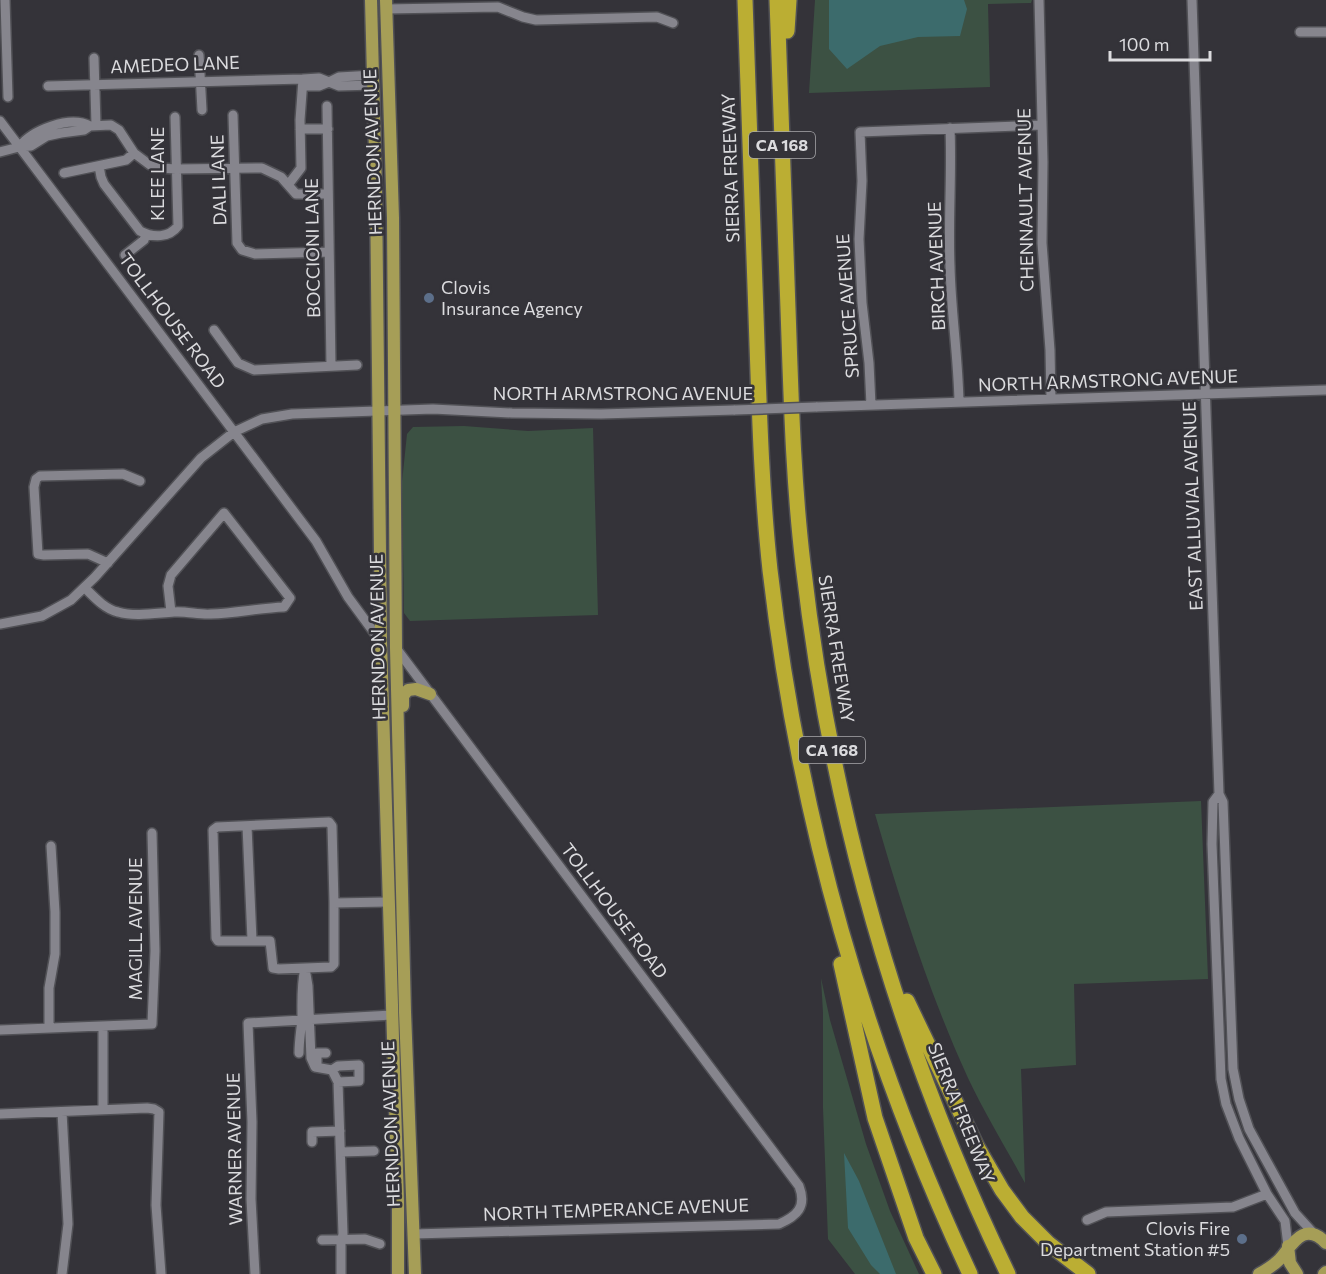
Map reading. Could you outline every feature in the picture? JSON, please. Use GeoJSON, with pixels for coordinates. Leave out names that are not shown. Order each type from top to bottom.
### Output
{"type":"FeatureCollection","features":[{"type":"Feature","properties":{"kind":"highway"},"geometry":{"type":"LineString","coordinates":[[739,0],[748,100]]}},
{"type":"Feature","properties":{"kind":"highway","name":"SIERRA FREEWAY"},"geometry":{"type":"LineString","coordinates":[[745,0],[761,458],[770,569],[795,735],[817,841],[871,1032],[943,1215],[970,1274]]}},
{"type":"Feature","properties":{"kind":"highway","name":"SIERRA FREEWAY"},"geometry":{"type":"LineString","coordinates":[[777,0],[790,370],[799,520],[807,597],[825,714],[850,835],[881,949],[918,1062],[949,1142],[1008,1273]]}},
{"type":"Feature","properties":{"kind":"highway"},"geometry":{"type":"LineString","coordinates":[[781,91],[786,63],[789,0]]}},
{"type":"Feature","properties":{"kind":"highway"},"geometry":{"type":"LineString","coordinates":[[850,835],[902,990],[976,1145],[1002,1190],[1022,1217],[1049,1244],[1088,1274]]}},
{"type":"Feature","properties":{"kind":"highway"},"geometry":{"type":"LineString","coordinates":[[832,899],[844,977],[874,1118],[916,1238],[934,1274]]}},
{"type":"Feature","properties":{"kind":"main road","name":"HERNDON AVENUE"},"geometry":{"type":"LineString","coordinates":[[371,0],[387,902],[397,955],[398,1013],[408,1115],[415,1274]]}},
{"type":"Feature","properties":{"kind":"main road","name":"HERNDON AVENUE"},"geometry":{"type":"LineString","coordinates":[[384,3],[392,195],[398,736],[398,1274]]}},
{"type":"Feature","properties":{"kind":"main road"},"geometry":{"type":"LineString","coordinates":[[374,80],[378,78],[382,87],[384,143],[392,195]]}},
{"type":"Feature","properties":{"kind":"main road"},"geometry":{"type":"LineString","coordinates":[[379,509],[387,517],[389,636],[396,648]]}},
{"type":"Feature","properties":{"kind":"main road"},"geometry":{"type":"LineString","coordinates":[[382,673],[390,677],[393,727],[398,736]]}},
{"type":"Feature","properties":{"kind":"main road"},"geometry":{"type":"LineString","coordinates":[[398,736],[403,727],[405,692],[417,689],[430,694]]}},
{"type":"Feature","properties":{"kind":"main road"},"geometry":{"type":"LineString","coordinates":[[1259,1274],[1280,1259],[1288,1246],[1301,1236],[1323,1238]]}},
{"type":"Feature","properties":{"kind":"main road"},"geometry":{"type":"LineString","coordinates":[[1288,1246],[1290,1263],[1297,1274]]}},
{"type":"Feature","properties":{"kind":"street"},"geometry":{"type":"LineString","coordinates":[[5,0],[3,34],[8,97]]}},
{"type":"Feature","properties":{"kind":"street","name":"CHENNAULT AVENUE"},"geometry":{"type":"LineString","coordinates":[[1039,0],[1043,176],[1042,243],[1050,350],[1051,399]]}},
{"type":"Feature","properties":{"kind":"street","name":"EAST ALLUVIAL AVENUE"},"geometry":{"type":"LineString","coordinates":[[1192,0],[1219,794],[1223,802],[1228,897],[1232,1057],[1236,1087],[1246,1122],[1295,1213],[1323,1238]]}},
{"type":"Feature","properties":{"kind":"street"},"geometry":{"type":"LineString","coordinates":[[384,3],[498,7],[536,20],[657,17],[673,22]]}},
{"type":"Feature","properties":{"kind":"street"},"geometry":{"type":"LineString","coordinates":[[1300,32],[1326,32]]}},
{"type":"Feature","properties":{"kind":"street"},"geometry":{"type":"LineString","coordinates":[[200,55],[202,110]]}},
{"type":"Feature","properties":{"kind":"street"},"geometry":{"type":"LineString","coordinates":[[93,126],[94,58]]}},
{"type":"Feature","properties":{"kind":"street","name":"AMEDEO LANE"},"geometry":{"type":"LineString","coordinates":[[48,86],[201,81],[304,82],[319,78],[329,82],[339,76],[374,80]]}},
{"type":"Feature","properties":{"kind":"street","name":"BOCCIONI LANE"},"geometry":{"type":"LineString","coordinates":[[288,185],[301,168],[300,129],[304,82]]}},
{"type":"Feature","properties":{"kind":"street","name":"BOCCIONI LANE"},"geometry":{"type":"LineString","coordinates":[[327,106],[331,366]]}},
{"type":"Feature","properties":{"kind":"street","name":"DALI LANE"},"geometry":{"type":"LineString","coordinates":[[233,115],[237,243],[242,250],[255,254],[329,252]]}},
{"type":"Feature","properties":{"kind":"street","name":"KLEE LANE"},"geometry":{"type":"LineString","coordinates":[[146,234],[165,236],[178,226],[175,117]]}},
{"type":"Feature","properties":{"kind":"street","name":"TOLLHOUSE ROAD"},"geometry":{"type":"LineString","coordinates":[[0,121],[316,541],[348,597],[381,642]]}},
{"type":"Feature","properties":{"kind":"street"},"geometry":{"type":"LineString","coordinates":[[0,152],[31,146],[47,136],[83,122],[93,126],[111,125],[119,130],[134,153],[150,165],[176,169],[261,168],[281,177],[296,194],[328,194]]}},
{"type":"Feature","properties":{"kind":"street"},"geometry":{"type":"LineString","coordinates":[[950,128],[1042,125]]}},
{"type":"Feature","properties":{"kind":"street","name":"SPRUCE AVENUE"},"geometry":{"type":"LineString","coordinates":[[870,405],[859,239],[862,181],[860,132],[950,128]]}},
{"type":"Feature","properties":{"kind":"street","name":"BIRCH AVENUE"},"geometry":{"type":"LineString","coordinates":[[950,128],[952,163],[950,265],[960,402]]}},
{"type":"Feature","properties":{"kind":"street"},"geometry":{"type":"LineString","coordinates":[[300,129],[328,129]]}},
{"type":"Feature","properties":{"kind":"street"},"geometry":{"type":"LineString","coordinates":[[64,173],[126,160],[134,153]]}},
{"type":"Feature","properties":{"kind":"street"},"geometry":{"type":"LineString","coordinates":[[99,166],[104,184],[140,231],[146,234],[144,240],[125,255]]}},
{"type":"Feature","properties":{"kind":"street"},"geometry":{"type":"LineString","coordinates":[[214,330],[238,363],[254,370],[357,365]]}},
{"type":"Feature","properties":{"kind":"street","name":"NORTH ARMSTRONG AVENUE"},"geometry":{"type":"LineString","coordinates":[[0,624],[42,616],[71,600],[108,563],[201,458],[234,432],[255,422],[278,416],[433,409],[601,414],[1326,390]]}},
{"type":"Feature","properties":{"kind":"street"},"geometry":{"type":"LineString","coordinates":[[108,563],[88,554],[38,554],[34,487],[36,479],[40,476],[123,474],[140,481]]}},
{"type":"Feature","properties":{"kind":"street"},"geometry":{"type":"LineString","coordinates":[[85,588],[99,602],[119,613],[171,612],[185,611],[207,615],[233,613],[284,607],[290,598],[224,513],[171,575],[168,586],[171,612]]}},
{"type":"Feature","properties":{"kind":"street","name":"TOLLHOUSE ROAD"},"geometry":{"type":"LineString","coordinates":[[396,648],[799,1186],[803,1195]]}},
{"type":"Feature","properties":{"kind":"street","name":"EAST ALLUVIAL AVENUE"},"geometry":{"type":"LineString","coordinates":[[1219,794],[1213,802],[1212,844],[1221,1079],[1232,1122],[1267,1194],[1285,1221],[1288,1246]]}},
{"type":"Feature","properties":{"kind":"street"},"geometry":{"type":"LineString","coordinates":[[331,823],[334,903],[334,964],[330,968],[273,968],[270,941],[218,941],[215,927],[213,830],[218,827],[331,823]]}},
{"type":"Feature","properties":{"kind":"street"},"geometry":{"type":"LineString","coordinates":[[247,826],[252,940]]}},
{"type":"Feature","properties":{"kind":"street","name":"MAGILL AVENUE"},"geometry":{"type":"LineString","coordinates":[[103,1026],[152,1024],[155,951],[152,833]]}},
{"type":"Feature","properties":{"kind":"street"},"geometry":{"type":"LineString","coordinates":[[49,1027],[49,988],[55,954],[51,846]]}},
{"type":"Feature","properties":{"kind":"street"},"geometry":{"type":"LineString","coordinates":[[334,903],[387,902]]}},
{"type":"Feature","properties":{"kind":"street"},"geometry":{"type":"LineString","coordinates":[[304,968],[301,986],[311,1058],[316,1067]]}},
{"type":"Feature","properties":{"kind":"street"},"geometry":{"type":"LineString","coordinates":[[306,1020],[398,1013]]}},
{"type":"Feature","properties":{"kind":"street"},"geometry":{"type":"LineString","coordinates":[[299,1053],[299,1041],[306,1020]]}},
{"type":"Feature","properties":{"kind":"street","name":"WARNER AVENUE"},"geometry":{"type":"LineString","coordinates":[[255,1274],[251,1199],[252,1122],[248,1023],[306,1020]]}},
{"type":"Feature","properties":{"kind":"street"},"geometry":{"type":"LineString","coordinates":[[0,1030],[103,1026],[103,1109]]}},
{"type":"Feature","properties":{"kind":"street"},"geometry":{"type":"LineString","coordinates":[[316,1067],[317,1053],[326,1053]]}},
{"type":"Feature","properties":{"kind":"street"},"geometry":{"type":"LineString","coordinates":[[316,1067],[332,1070],[338,1066],[359,1065],[360,1081],[338,1082]]}},
{"type":"Feature","properties":{"kind":"street"},"geometry":{"type":"LineString","coordinates":[[332,1070],[338,1082],[343,1234],[341,1274]]}},
{"type":"Feature","properties":{"kind":"street"},"geometry":{"type":"LineString","coordinates":[[0,1114],[147,1108],[159,1112],[156,1205],[161,1274]]}},
{"type":"Feature","properties":{"kind":"street"},"geometry":{"type":"LineString","coordinates":[[62,1112],[68,1224],[62,1274]]}},
{"type":"Feature","properties":{"kind":"street"},"geometry":{"type":"LineString","coordinates":[[312,1142],[312,1132],[340,1131]]}},
{"type":"Feature","properties":{"kind":"street"},"geometry":{"type":"LineString","coordinates":[[340,1152],[374,1151]]}},
{"type":"Feature","properties":{"kind":"street"},"geometry":{"type":"LineString","coordinates":[[1087,1220],[1106,1212],[1233,1208],[1267,1194]]}},
{"type":"Feature","properties":{"kind":"street","name":"NORTH TEMPERANCE AVENUE"},"geometry":{"type":"LineString","coordinates":[[414,1234],[779,1224],[792,1218],[801,1207],[803,1195]]}},
{"type":"Feature","properties":{"kind":"street"},"geometry":{"type":"LineString","coordinates":[[322,1240],[365,1239],[380,1244]]}},
{"type":"Feature","properties":{"kind":"green space"},"geometry":{"type":"Polygon","coordinates":[[[815,0],[1032,0],[1031,3],[988,4],[990,87],[809,93],[815,0]]]}},
{"type":"Feature","properties":{"kind":"green space"},"geometry":{"type":"Polygon","coordinates":[[[464,426],[528,431],[593,428],[598,615],[410,621],[404,613],[402,482],[407,434],[413,427],[464,426]]]}},
{"type":"Feature","properties":{"kind":"green space"},"geometry":{"type":"Polygon","coordinates":[[[1201,801],[1208,979],[1074,984],[1076,1065],[1021,1069],[1025,1183],[988,1118],[954,1046],[928,981],[875,814],[1201,801]]]}},
{"type":"Feature","properties":{"kind":"green space"},"geometry":{"type":"Polygon","coordinates":[[[821,978],[830,1020],[866,1144],[890,1211],[919,1274],[855,1274],[828,1239],[821,978]]]}},
{"type":"Feature","properties":{"kind":"water"},"geometry":{"type":"Polygon","coordinates":[[[829,0],[964,0],[967,9],[960,36],[918,37],[880,46],[847,69],[829,49],[829,0]]]}},
{"type":"Feature","properties":{"kind":"water"},"geometry":{"type":"Polygon","coordinates":[[[844,1153],[859,1181],[896,1274],[880,1274],[871,1265],[848,1228],[844,1153]]]}},
{"type":"Feature","properties":{"kind":"place","name":"Clovis Insurance Agency"},"geometry":{"type":"Point","coordinates":[429,298]}},
{"type":"Feature","properties":{"kind":"place","name":"Clovis Fire Department Station #5"},"geometry":{"type":"Point","coordinates":[1242,1239]}}]}
